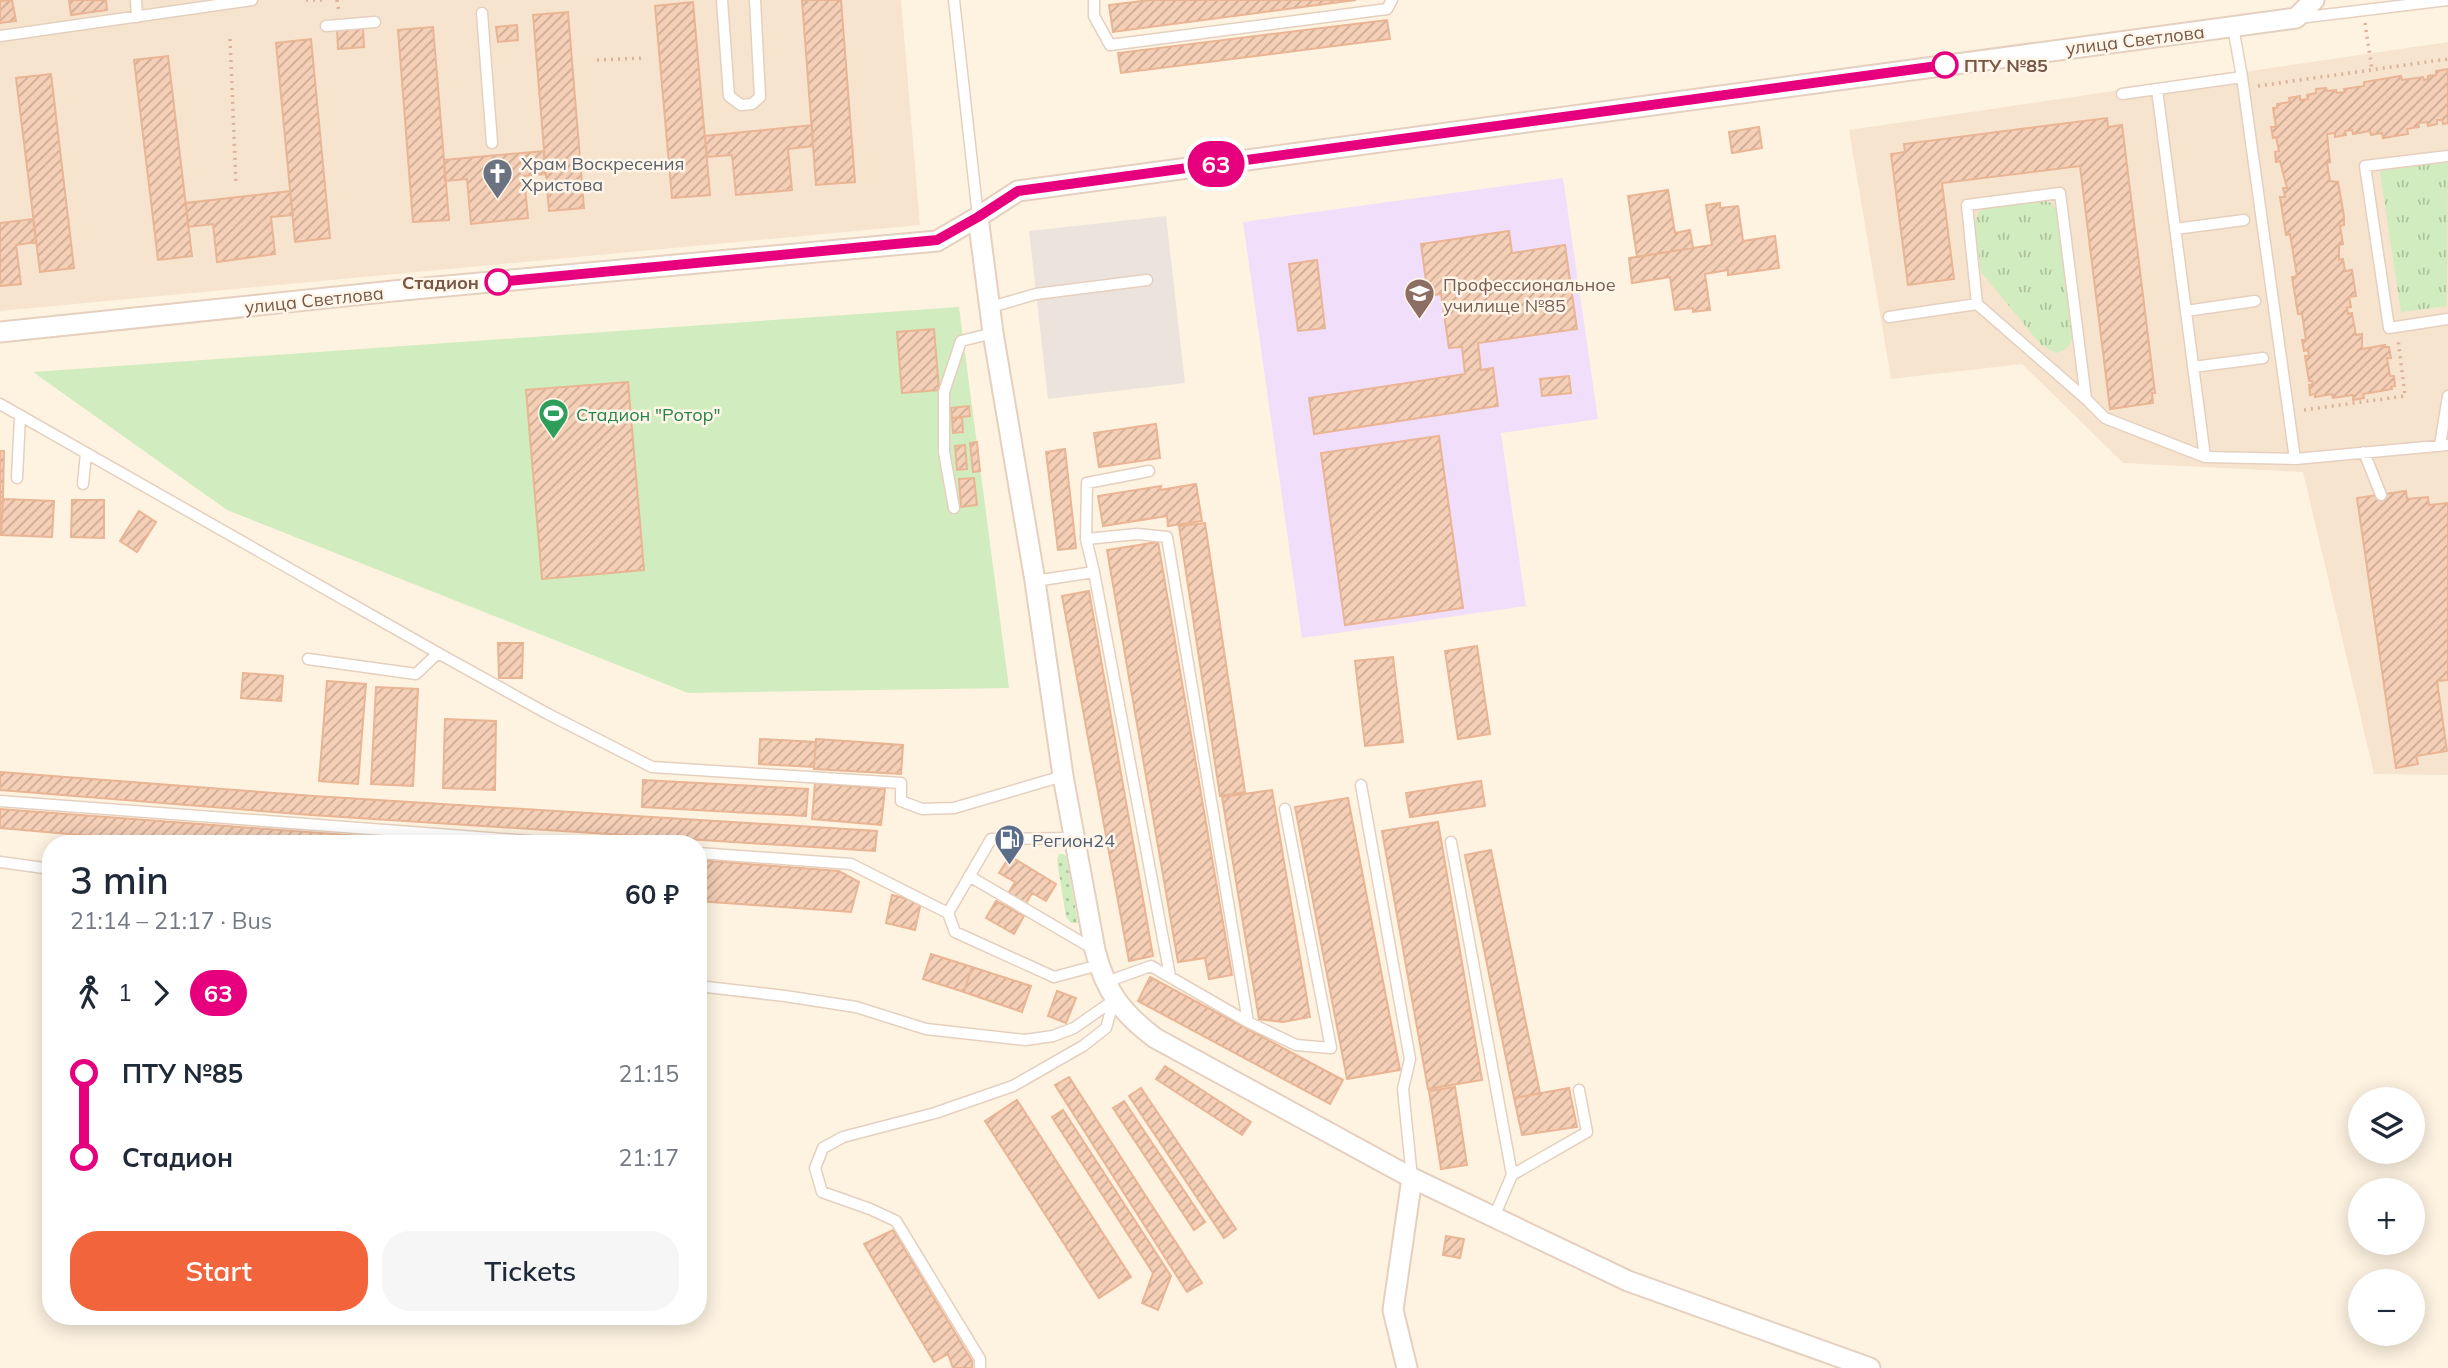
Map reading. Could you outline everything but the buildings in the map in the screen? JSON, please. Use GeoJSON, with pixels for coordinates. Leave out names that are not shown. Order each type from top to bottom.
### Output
{"type":"FeatureCollection","features":[{"type":"Feature","properties":{"kind":"street"},"geometry":{"type":"LineString","coordinates":[[2297,19],[2315,0]]}},
{"type":"Feature","properties":{"kind":"street","name":"улица Светлова"},"geometry":{"type":"LineString","coordinates":[[0,332],[402,290],[937,240],[1018,191],[2297,19]]}},
{"type":"Feature","properties":{"kind":"street"},"geometry":{"type":"LineString","coordinates":[[978,217],[993,332],[1035,582],[1063,776],[1100,966],[1114,1000],[1133,1022],[1155,1038],[1412,1178],[1628,1282],[1870,1368]]}},
{"type":"Feature","properties":{"kind":"street"},"geometry":{"type":"LineString","coordinates":[[1407,1368],[1392,1310],[1412,1178]]}},
{"type":"Feature","properties":{"kind":"lane"},"geometry":{"type":"LineString","coordinates":[[136,0],[137,17]]}},
{"type":"Feature","properties":{"kind":"lane"},"geometry":{"type":"LineString","coordinates":[[0,36],[252,0]]}},
{"type":"Feature","properties":{"kind":"lane"},"geometry":{"type":"LineString","coordinates":[[722,0],[729,96],[741,105],[752,104],[760,97],[755,0]]}},
{"type":"Feature","properties":{"kind":"lane"},"geometry":{"type":"LineString","coordinates":[[954,0],[978,217]]}},
{"type":"Feature","properties":{"kind":"lane"},"geometry":{"type":"LineString","coordinates":[[1094,0],[1094,16],[1110,45],[1387,9],[1392,0]]}},
{"type":"Feature","properties":{"kind":"lane"},"geometry":{"type":"LineString","coordinates":[[2297,19],[2448,0]]}},
{"type":"Feature","properties":{"kind":"lane"},"geometry":{"type":"LineString","coordinates":[[482,13],[492,143]]}},
{"type":"Feature","properties":{"kind":"lane"},"geometry":{"type":"LineString","coordinates":[[326,26],[374,22]]}},
{"type":"Feature","properties":{"kind":"lane"},"geometry":{"type":"LineString","coordinates":[[2233,27],[2295,459]]}},
{"type":"Feature","properties":{"kind":"lane"},"geometry":{"type":"LineString","coordinates":[[2122,94],[2242,77]]}},
{"type":"Feature","properties":{"kind":"lane"},"geometry":{"type":"LineString","coordinates":[[2157,90],[2205,457]]}},
{"type":"Feature","properties":{"kind":"lane"},"geometry":{"type":"LineString","coordinates":[[2448,156],[2365,166],[2389,328],[2448,319]]}},
{"type":"Feature","properties":{"kind":"lane"},"geometry":{"type":"LineString","coordinates":[[2086,399],[2060,193],[1967,205],[1978,304],[2105,418],[2205,457],[2295,459],[2444,445],[2448,396]]}},
{"type":"Feature","properties":{"kind":"lane"},"geometry":{"type":"LineString","coordinates":[[2175,229],[2244,220]]}},
{"type":"Feature","properties":{"kind":"lane"},"geometry":{"type":"LineString","coordinates":[[990,307],[1036,295],[1147,280]]}},
{"type":"Feature","properties":{"kind":"lane"},"geometry":{"type":"LineString","coordinates":[[2186,311],[2255,301]]}},
{"type":"Feature","properties":{"kind":"lane"},"geometry":{"type":"LineString","coordinates":[[1889,317],[1978,304]]}},
{"type":"Feature","properties":{"kind":"lane"},"geometry":{"type":"LineString","coordinates":[[954,508],[944,452],[944,393],[961,341],[993,332]]}},
{"type":"Feature","properties":{"kind":"lane"},"geometry":{"type":"LineString","coordinates":[[2193,368],[2263,358]]}},
{"type":"Feature","properties":{"kind":"lane"},"geometry":{"type":"LineString","coordinates":[[0,404],[438,653],[547,713],[652,766],[901,783],[901,800],[922,809],[954,808],[1063,776]]}},
{"type":"Feature","properties":{"kind":"lane"},"geometry":{"type":"LineString","coordinates":[[17,478],[20,416]]}},
{"type":"Feature","properties":{"kind":"lane"},"geometry":{"type":"LineString","coordinates":[[2364,452],[2381,495]]}},
{"type":"Feature","properties":{"kind":"lane"},"geometry":{"type":"LineString","coordinates":[[83,484],[86,453]]}},
{"type":"Feature","properties":{"kind":"lane"},"geometry":{"type":"LineString","coordinates":[[1149,471],[1087,483],[1086,539],[1170,976]]}},
{"type":"Feature","properties":{"kind":"lane"},"geometry":{"type":"LineString","coordinates":[[1086,539],[1137,534],[1167,537],[1248,1022]]}},
{"type":"Feature","properties":{"kind":"lane"},"geometry":{"type":"LineString","coordinates":[[1035,582],[1094,572]]}},
{"type":"Feature","properties":{"kind":"lane"},"geometry":{"type":"LineString","coordinates":[[308,659],[416,674],[438,653]]}},
{"type":"Feature","properties":{"kind":"lane"},"geometry":{"type":"LineString","coordinates":[[1362,785],[1410,1059],[1403,1089],[1412,1178]]}},
{"type":"Feature","properties":{"kind":"lane"},"geometry":{"type":"LineString","coordinates":[[0,801],[451,835]]}},
{"type":"Feature","properties":{"kind":"lane"},"geometry":{"type":"LineString","coordinates":[[707,854],[851,864],[948,913],[955,932],[1054,977],[1100,966],[1151,966],[1248,1022],[1296,1045],[1331,1048],[1285,809]]}},
{"type":"Feature","properties":{"kind":"lane"},"geometry":{"type":"LineString","coordinates":[[948,913],[991,839],[1075,838]]}},
{"type":"Feature","properties":{"kind":"lane"},"geometry":{"type":"LineString","coordinates":[[1451,842],[1512,1175],[1494,1217]]}},
{"type":"Feature","properties":{"kind":"lane"},"geometry":{"type":"LineString","coordinates":[[0,862],[42,868]]}},
{"type":"Feature","properties":{"kind":"lane"},"geometry":{"type":"LineString","coordinates":[[969,876],[1100,966]]}},
{"type":"Feature","properties":{"kind":"lane"},"geometry":{"type":"LineString","coordinates":[[707,987],[856,1007],[926,1029],[1025,1040],[1053,1036],[1074,1028],[1114,1000]]}},
{"type":"Feature","properties":{"kind":"lane"},"geometry":{"type":"LineString","coordinates":[[980,1368],[980,1359],[897,1221],[822,1192],[816,1167],[823,1148],[843,1137],[935,1113],[1013,1086],[1083,1046],[1106,1028],[1114,1000]]}},
{"type":"Feature","properties":{"kind":"lane"},"geometry":{"type":"LineString","coordinates":[[1512,1175],[1587,1132],[1579,1090]]}},
{"type":"Feature","properties":{"kind":"path"},"geometry":{"type":"LineString","coordinates":[[306,0],[327,0]]}},
{"type":"Feature","properties":{"kind":"path"},"geometry":{"type":"LineString","coordinates":[[2363,10],[2372,70]]}},
{"type":"Feature","properties":{"kind":"path"},"geometry":{"type":"LineString","coordinates":[[230,39],[236,183]]}},
{"type":"Feature","properties":{"kind":"path"},"geometry":{"type":"LineString","coordinates":[[597,60],[646,58]]}},
{"type":"Feature","properties":{"kind":"path"},"geometry":{"type":"LineString","coordinates":[[2253,87],[2448,59]]}},
{"type":"Feature","properties":{"kind":"path"},"geometry":{"type":"LineString","coordinates":[[2302,398],[2304,411],[2405,396],[2397,333]]}},
{"type":"Feature","properties":{"kind":"shaded area"},"geometry":{"type":"Polygon","coordinates":[[[0,0],[901,0],[920,225],[0,311],[0,0]]]}},
{"type":"Feature","properties":{"kind":"shaded area"},"geometry":{"type":"Polygon","coordinates":[[[2448,42],[2448,775],[2374,774],[2303,472],[2123,463],[2022,364],[1891,379],[1849,130],[2448,42]]]}},
{"type":"Feature","properties":{"kind":"shaded area","name":"Профессиональное училище №85"},"geometry":{"type":"Polygon","coordinates":[[[1563,178],[1598,419],[1501,433],[1526,606],[1302,638],[1243,222],[1563,178]]]}},
{"type":"Feature","properties":{"kind":"shaded area"},"geometry":{"type":"Polygon","coordinates":[[[1166,216],[1185,383],[1048,399],[1029,231],[1166,216]]]}},
{"type":"Feature","properties":{"kind":"green space"},"geometry":{"type":"Polygon","coordinates":[[[2448,161],[2447,306],[2401,312],[2380,171],[2448,161]]]}},
{"type":"Feature","properties":{"kind":"green space"},"geometry":{"type":"Polygon","coordinates":[[[2044,200],[2053,204],[2059,213],[2073,335],[2068,347],[2056,353],[2041,345],[1981,272],[1975,222],[1978,213],[1986,206],[2044,200]]]}},
{"type":"Feature","properties":{"kind":"green space","name":"Стадион \"Ротор\""},"geometry":{"type":"Polygon","coordinates":[[[959,307],[1009,688],[688,693],[227,510],[33,372],[959,307]]]}},
{"type":"Feature","properties":{"kind":"green space"},"geometry":{"type":"Polygon","coordinates":[[[1059,854],[1066,856],[1078,923],[1071,923],[1066,917],[1057,860],[1059,854]]]}},
{"type":"Feature","properties":{"kind":"bus line","name":"63"},"geometry":{"type":"LineString","coordinates":[[498,282],[937,240],[1018,191],[1945,65]]}},
{"type":"Feature","properties":{"kind":"place","name":"ПТУ №85"},"geometry":{"type":"Point","coordinates":[1945,65]}},
{"type":"Feature","properties":{"kind":"place","name":"Храм Воскресения Христова"},"geometry":{"type":"Point","coordinates":[498,200]}},
{"type":"Feature","properties":{"kind":"place","name":"Стадион"},"geometry":{"type":"Point","coordinates":[498,282]}},
{"type":"Feature","properties":{"kind":"place","name":"Профессиональное училище №85"},"geometry":{"type":"Point","coordinates":[1420,321]}},
{"type":"Feature","properties":{"kind":"place","name":"Стадион \"Ротор\""},"geometry":{"type":"Point","coordinates":[553,441]}},
{"type":"Feature","properties":{"kind":"place","name":"Регион24"},"geometry":{"type":"Point","coordinates":[1009,867]}}]}
